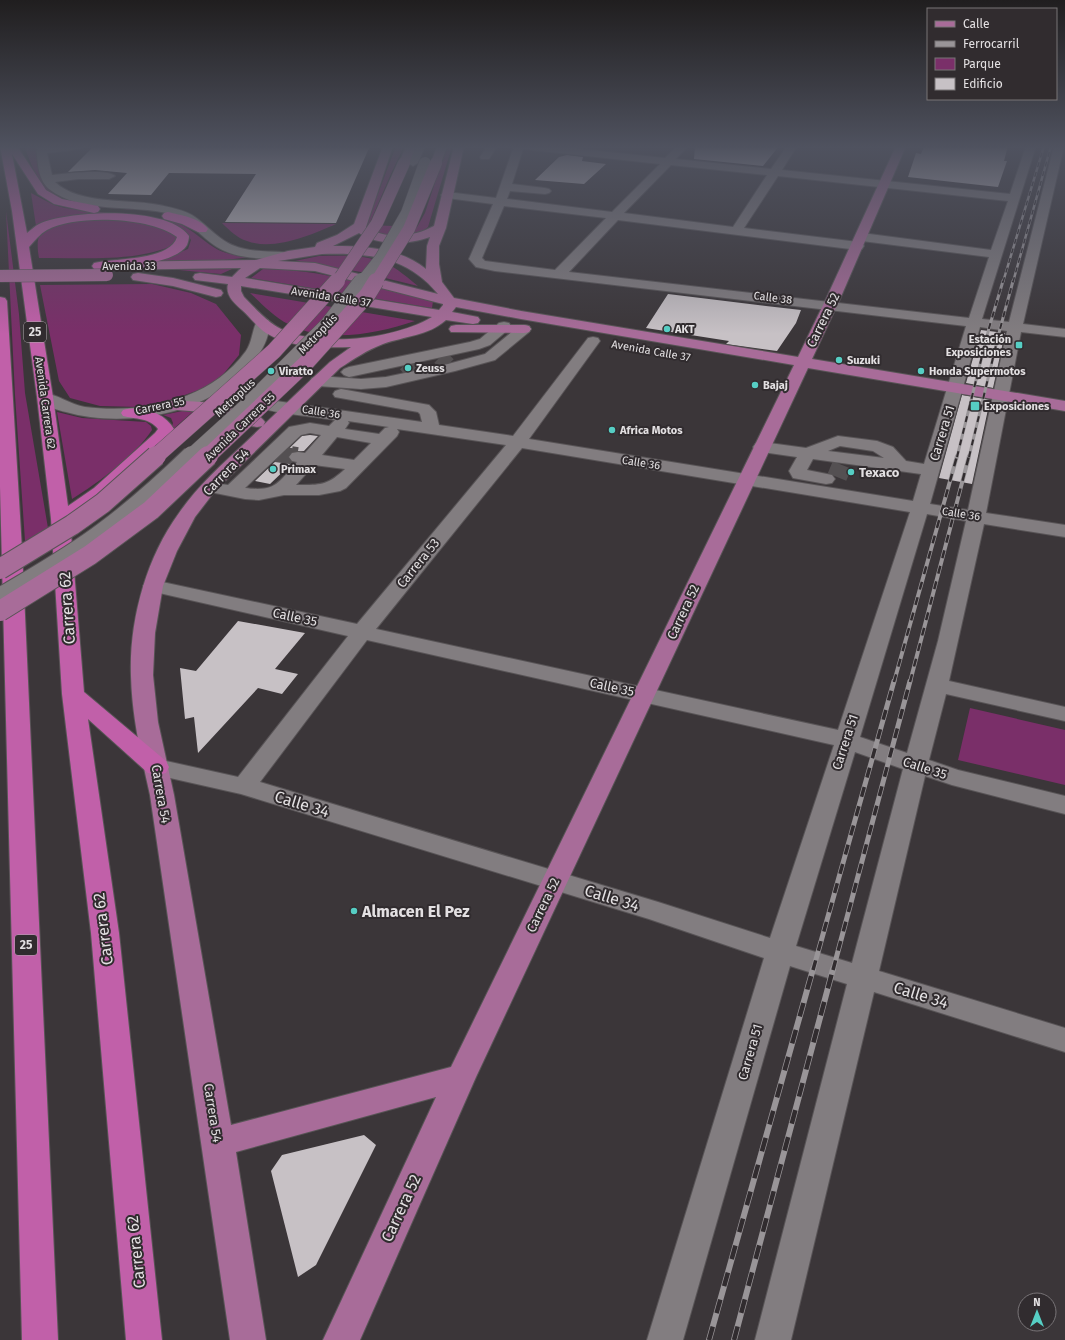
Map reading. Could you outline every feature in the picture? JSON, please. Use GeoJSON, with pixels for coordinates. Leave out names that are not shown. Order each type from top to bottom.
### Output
{"type":"FeatureCollection","features":[{"type":"Feature","properties":{"kind":"highway","name":"Avenida Carrera 62"},"geometry":{"type":"LineString","coordinates":[[18,209],[45,397],[60,519]]}},
{"type":"Feature","properties":{"kind":"highway"},"geometry":{"type":"LineString","coordinates":[[89,209],[176,217],[202,230]]}},
{"type":"Feature","properties":{"kind":"highway"},"geometry":{"type":"LineString","coordinates":[[23,246],[37,230],[44,226],[54,222],[77,217],[107,217],[147,220],[170,226],[183,236],[184,240],[178,248],[167,254],[103,271]]}},
{"type":"Feature","properties":{"kind":"highway","name":"25"},"geometry":{"type":"LineString","coordinates":[[0,301],[6,559],[40,1340]]}},
{"type":"Feature","properties":{"kind":"highway"},"geometry":{"type":"LineString","coordinates":[[60,519],[100,492],[162,436],[166,429],[163,423],[158,419],[129,413]]}},
{"type":"Feature","properties":{"kind":"highway","name":"Carrera 62"},"geometry":{"type":"LineString","coordinates":[[60,519],[73,694],[105,933],[144,1340]]}},
{"type":"Feature","properties":{"kind":"highway"},"geometry":{"type":"LineString","coordinates":[[73,694],[157,767]]}},
{"type":"Feature","properties":{"kind":"main road"},"geometry":{"type":"LineString","coordinates":[[302,253],[350,234],[360,225],[366,209]]}},
{"type":"Feature","properties":{"kind":"main road","name":"Avenida Carrera 55"},"geometry":{"type":"LineString","coordinates":[[6,559],[66,529],[103,503],[257,366],[289,335],[332,289],[387,209]]}},
{"type":"Feature","properties":{"kind":"main road","name":"Avenida Carrera 55"},"geometry":{"type":"LineString","coordinates":[[0,611],[90,555],[151,510],[306,363],[368,294],[396,252],[409,229],[412,209]]}},
{"type":"Feature","properties":{"kind":"main road"},"geometry":{"type":"LineString","coordinates":[[434,282],[432,255],[444,209]]}},
{"type":"Feature","properties":{"kind":"main road","name":"Carrera 52"},"geometry":{"type":"LineString","coordinates":[[341,1340],[461,1077],[798,373],[874,209]]}},
{"type":"Feature","properties":{"kind":"main road"},"geometry":{"type":"LineString","coordinates":[[360,225],[360,228],[364,232],[381,238],[416,237],[427,235],[440,228]]}},
{"type":"Feature","properties":{"kind":"main road"},"geometry":{"type":"LineString","coordinates":[[404,335],[424,328],[443,315],[450,305],[444,291],[434,282],[408,262],[384,254],[347,250],[282,256],[258,264],[248,270],[236,281],[234,290],[241,301],[263,323],[276,333],[309,341],[341,343],[381,340],[404,335],[457,329],[503,327]]}},
{"type":"Feature","properties":{"kind":"main road","name":"Avenida 33"},"geometry":{"type":"LineString","coordinates":[[0,276],[258,264]]}},
{"type":"Feature","properties":{"kind":"main road","name":"Avenida Calle 37"},"geometry":{"type":"LineString","coordinates":[[258,264],[327,269],[449,301],[798,373],[1010,410],[1065,406]]}},
{"type":"Feature","properties":{"kind":"main road","name":"Avenida 33"},"geometry":{"type":"LineString","coordinates":[[0,267],[178,275],[236,281]]}},
{"type":"Feature","properties":{"kind":"main road"},"geometry":{"type":"LineString","coordinates":[[103,271],[172,282],[207,290],[241,301]]}},
{"type":"Feature","properties":{"kind":"main road","name":"Avenida Calle 37"},"geometry":{"type":"LineString","coordinates":[[236,281],[692,358]]}},
{"type":"Feature","properties":{"kind":"main road","name":"Carrera 54"},"geometry":{"type":"LineString","coordinates":[[248,1340],[218,1143],[157,767],[146,722],[142,675],[144,633],[153,586],[167,551],[186,516],[221,489],[248,450],[317,382],[349,354],[367,344],[381,340]]}},
{"type":"Feature","properties":{"kind":"main road"},"geometry":{"type":"LineString","coordinates":[[170,406],[206,407],[231,411],[247,416],[267,431]]}},
{"type":"Feature","properties":{"kind":"main road"},"geometry":{"type":"LineString","coordinates":[[218,1143],[461,1077]]}},
{"type":"Feature","properties":{"kind":"street"},"geometry":{"type":"LineString","coordinates":[[160,209],[177,212],[190,219],[202,230],[230,248],[282,256]]}},
{"type":"Feature","properties":{"kind":"street","name":"Metroplus"},"geometry":{"type":"LineString","coordinates":[[0,581],[67,540],[128,496],[298,339],[324,311],[354,273],[366,256],[393,209]]}},
{"type":"Feature","properties":{"kind":"street","name":"Metroplús"},"geometry":{"type":"LineString","coordinates":[[0,598],[53,566],[102,533],[138,506],[246,407],[328,325],[381,258],[408,209]]}},
{"type":"Feature","properties":{"kind":"street","name":"Calle 38"},"geometry":{"type":"LineString","coordinates":[[497,209],[476,257],[477,261],[481,264],[496,267],[1065,333]]}},
{"type":"Feature","properties":{"kind":"street"},"geometry":{"type":"LineString","coordinates":[[553,209],[736,231],[996,254]]}},
{"type":"Feature","properties":{"kind":"street"},"geometry":{"type":"LineString","coordinates":[[559,274],[622,209]]}},
{"type":"Feature","properties":{"kind":"street"},"geometry":{"type":"LineString","coordinates":[[736,231],[751,209]]}},
{"type":"Feature","properties":{"kind":"street","name":"Carrera 51"},"geometry":{"type":"LineString","coordinates":[[665,1340],[780,952],[920,507],[974,323],[1011,209]]}},
{"type":"Feature","properties":{"kind":"street"},"geometry":{"type":"LineString","coordinates":[[773,1340],[916,765],[938,685],[977,516],[1010,410],[1015,328],[1044,209]]}},
{"type":"Feature","properties":{"kind":"street","name":"Carrera 55"},"geometry":{"type":"LineString","coordinates":[[45,397],[61,406],[99,413],[129,413],[170,406],[204,394],[224,381],[254,353],[263,333],[263,323]]}},
{"type":"Feature","properties":{"kind":"street"},"geometry":{"type":"LineString","coordinates":[[444,361],[485,342],[503,327]]}},
{"type":"Feature","properties":{"kind":"street"},"geometry":{"type":"LineString","coordinates":[[317,382],[361,384],[386,382],[409,368],[444,361],[490,357],[524,329]]}},
{"type":"Feature","properties":{"kind":"street","name":"Carrera 53"},"geometry":{"type":"LineString","coordinates":[[244,786],[362,632],[517,442],[593,341]]}},
{"type":"Feature","properties":{"kind":"street","name":"Calle 36"},"geometry":{"type":"LineString","coordinates":[[224,381],[236,393],[246,399],[260,404],[517,442],[746,480],[838,475],[920,507],[1065,531]]}},
{"type":"Feature","properties":{"kind":"street"},"geometry":{"type":"LineString","coordinates":[[317,382],[423,408],[428,412],[432,430]]}},
{"type":"Feature","properties":{"kind":"street"},"geometry":{"type":"LineString","coordinates":[[282,490],[303,458],[334,432],[347,416]]}},
{"type":"Feature","properties":{"kind":"street"},"geometry":{"type":"LineString","coordinates":[[221,489],[260,496],[270,495],[282,490],[323,490],[334,488],[340,484],[399,424]]}},
{"type":"Feature","properties":{"kind":"street"},"geometry":{"type":"LineString","coordinates":[[221,489],[274,453],[295,431],[310,428],[384,440]]}},
{"type":"Feature","properties":{"kind":"street"},"geometry":{"type":"LineString","coordinates":[[901,466],[883,448],[838,441],[808,453],[798,471],[799,474],[838,475],[901,466],[931,470]]}},
{"type":"Feature","properties":{"kind":"street"},"geometry":{"type":"LineString","coordinates":[[762,447],[808,453],[838,475]]}},
{"type":"Feature","properties":{"kind":"street"},"geometry":{"type":"LineString","coordinates":[[248,450],[274,453]]}},
{"type":"Feature","properties":{"kind":"street"},"geometry":{"type":"LineString","coordinates":[[303,458],[358,466]]}},
{"type":"Feature","properties":{"kind":"street","name":"Calle 35"},"geometry":{"type":"LineString","coordinates":[[153,586],[821,733],[952,777],[1065,805]]}},
{"type":"Feature","properties":{"kind":"street"},"geometry":{"type":"LineString","coordinates":[[938,685],[1065,714]]}},
{"type":"Feature","properties":{"kind":"street","name":"Calle 34"},"geometry":{"type":"LineString","coordinates":[[157,767],[244,786],[555,880],[780,952],[1065,1040]]}},
{"type":"Feature","properties":{"kind":"green space"},"geometry":{"type":"Polygon","coordinates":[[[33,209],[70,209],[170,220],[183,225],[219,250],[252,257],[215,261],[151,262],[188,249],[191,240],[189,236],[180,228],[166,221],[118,215],[94,214],[59,218],[36,226],[33,209]]]}},
{"type":"Feature","properties":{"kind":"green space"},"geometry":{"type":"Polygon","coordinates":[[[114,209],[146,209],[159,211],[114,209]]]}},
{"type":"Feature","properties":{"kind":"green space"},"geometry":{"type":"Polygon","coordinates":[[[372,209],[376,209],[369,225],[417,227],[426,209],[433,209],[428,227],[414,234],[402,236],[385,235],[366,228],[372,209]]]}},
{"type":"Feature","properties":{"kind":"green space"},"geometry":{"type":"Polygon","coordinates":[[[6,211],[19,314],[25,393],[48,528],[25,541],[15,395],[6,211]]]}},
{"type":"Feature","properties":{"kind":"green space"},"geometry":{"type":"Polygon","coordinates":[[[74,220],[145,222],[175,233],[177,238],[174,245],[158,251],[125,257],[39,258],[38,240],[44,230],[57,224],[74,220]]]}},
{"type":"Feature","properties":{"kind":"green space"},"geometry":{"type":"Polygon","coordinates":[[[222,223],[336,224],[304,237],[280,243],[258,244],[243,240],[233,234],[222,223]]]}},
{"type":"Feature","properties":{"kind":"green space"},"geometry":{"type":"Polygon","coordinates":[[[319,256],[352,256],[377,260],[402,273],[418,286],[361,272],[295,261],[319,256]]]}},
{"type":"Feature","properties":{"kind":"green space"},"geometry":{"type":"Polygon","coordinates":[[[232,269],[221,274],[179,270],[127,270],[232,269]]]}},
{"type":"Feature","properties":{"kind":"green space"},"geometry":{"type":"Polygon","coordinates":[[[263,269],[328,275],[433,301],[432,308],[251,278],[263,269]]]}},
{"type":"Feature","properties":{"kind":"green space"},"geometry":{"type":"Polygon","coordinates":[[[152,284],[191,293],[216,304],[241,335],[239,355],[221,377],[205,388],[173,399],[140,407],[100,406],[70,398],[59,381],[40,285],[152,284]]]}},
{"type":"Feature","properties":{"kind":"green space"},"geometry":{"type":"Polygon","coordinates":[[[250,293],[415,321],[368,333],[351,335],[318,334],[288,324],[278,318],[250,293]]]}},
{"type":"Feature","properties":{"kind":"green space"},"geometry":{"type":"Polygon","coordinates":[[[197,408],[170,432],[173,423],[171,418],[163,415],[197,408]]]}},
{"type":"Feature","properties":{"kind":"green space"},"geometry":{"type":"Polygon","coordinates":[[[57,412],[82,418],[146,422],[151,426],[152,430],[145,440],[126,459],[104,477],[72,499],[57,412]]]}},
{"type":"Feature","properties":{"kind":"green space"},"geometry":{"type":"Polygon","coordinates":[[[970,708],[1065,730],[1065,785],[958,760],[970,708]]]}},
{"type":"Feature","properties":{"kind":"building"},"geometry":{"type":"Polygon","coordinates":[[[234,209],[342,209],[336,223],[225,222],[234,209]]]}},
{"type":"Feature","properties":{"kind":"building"},"geometry":{"type":"Polygon","coordinates":[[[668,294],[801,310],[796,323],[777,351],[726,344],[729,341],[646,328],[668,294]]]}},
{"type":"Feature","properties":{"kind":"building"},"geometry":{"type":"Polygon","coordinates":[[[981,330],[1005,333],[993,388],[966,383],[981,330]]]}},
{"type":"Feature","properties":{"kind":"building"},"geometry":{"type":"Polygon","coordinates":[[[962,395],[990,400],[972,484],[939,478],[962,395]]]}},
{"type":"Feature","properties":{"kind":"building","name":"Primax"},"geometry":{"type":"Polygon","coordinates":[[[302,436],[318,436],[304,451],[291,452],[288,457],[292,463],[270,484],[255,481],[302,436]]]}},
{"type":"Feature","properties":{"kind":"building"},"geometry":{"type":"Polygon","coordinates":[[[238,621],[305,633],[275,669],[298,674],[282,694],[258,688],[198,753],[194,717],[185,719],[180,668],[196,671],[238,621]]]}},
{"type":"Feature","properties":{"kind":"building"},"geometry":{"type":"Polygon","coordinates":[[[364,1135],[376,1145],[316,1265],[298,1277],[271,1171],[282,1155],[364,1135]]]}},
{"type":"Feature","properties":{"kind":"tunnel"},"geometry":{"type":"LineString","coordinates":[[440,357],[448,365]]}},
{"type":"Feature","properties":{"kind":"tunnel"},"geometry":{"type":"LineString","coordinates":[[406,364],[413,372]]}},
{"type":"Feature","properties":{"kind":"tunnel"},"geometry":{"type":"LineString","coordinates":[[276,454],[297,457],[291,456]]}},
{"type":"Feature","properties":{"kind":"tunnel"},"geometry":{"type":"LineString","coordinates":[[837,477],[842,465]]}},
{"type":"Feature","properties":{"kind":"railway"},"geometry":{"type":"LineString","coordinates":[[1003,282],[1025,209]]}},
{"type":"Feature","properties":{"kind":"railway"},"geometry":{"type":"LineString","coordinates":[[1013,282],[1034,209]]}},
{"type":"Feature","properties":{"kind":"railway"},"geometry":{"type":"LineString","coordinates":[[957,457],[989,328],[1003,281]]}},
{"type":"Feature","properties":{"kind":"railway"},"geometry":{"type":"LineString","coordinates":[[969,457],[1013,281]]}},
{"type":"Feature","properties":{"kind":"railway"},"geometry":{"type":"LineString","coordinates":[[894,682],[957,456]]}},
{"type":"Feature","properties":{"kind":"railway"},"geometry":{"type":"LineString","coordinates":[[910,682],[969,456]]}},
{"type":"Feature","properties":{"kind":"railway"},"geometry":{"type":"LineString","coordinates":[[813,970],[894,681]]}},
{"type":"Feature","properties":{"kind":"railway"},"geometry":{"type":"LineString","coordinates":[[833,970],[910,681]]}},
{"type":"Feature","properties":{"kind":"railway"},"geometry":{"type":"LineString","coordinates":[[709,1340],[813,969]]}},
{"type":"Feature","properties":{"kind":"railway"},"geometry":{"type":"LineString","coordinates":[[734,1340],[833,969]]}},
{"type":"Feature","properties":{"kind":"place","name":"AKT"},"geometry":{"type":"Point","coordinates":[667,329]}},
{"type":"Feature","properties":{"kind":"place","name":"Estación Exposiciones"},"geometry":{"type":"Point","coordinates":[1019,345]}},
{"type":"Feature","properties":{"kind":"place","name":"Suzuki"},"geometry":{"type":"Point","coordinates":[839,360]}},
{"type":"Feature","properties":{"kind":"place","name":"Zeuss"},"geometry":{"type":"Point","coordinates":[408,368]}},
{"type":"Feature","properties":{"kind":"place","name":"Viratto"},"geometry":{"type":"Point","coordinates":[271,371]}},
{"type":"Feature","properties":{"kind":"place","name":"Honda Supermotos"},"geometry":{"type":"Point","coordinates":[921,371]}},
{"type":"Feature","properties":{"kind":"place","name":"Bajaj"},"geometry":{"type":"Point","coordinates":[755,385]}},
{"type":"Feature","properties":{"kind":"place","name":"Exposiciones"},"geometry":{"type":"Point","coordinates":[975,406]}},
{"type":"Feature","properties":{"kind":"place","name":"Africa Motos"},"geometry":{"type":"Point","coordinates":[612,430]}},
{"type":"Feature","properties":{"kind":"place","name":"Primax"},"geometry":{"type":"Point","coordinates":[273,469]}},
{"type":"Feature","properties":{"kind":"place","name":"Texaco"},"geometry":{"type":"Point","coordinates":[851,472]}},
{"type":"Feature","properties":{"kind":"place","name":"Almacen El Pez"},"geometry":{"type":"Point","coordinates":[354,911]}}]}
